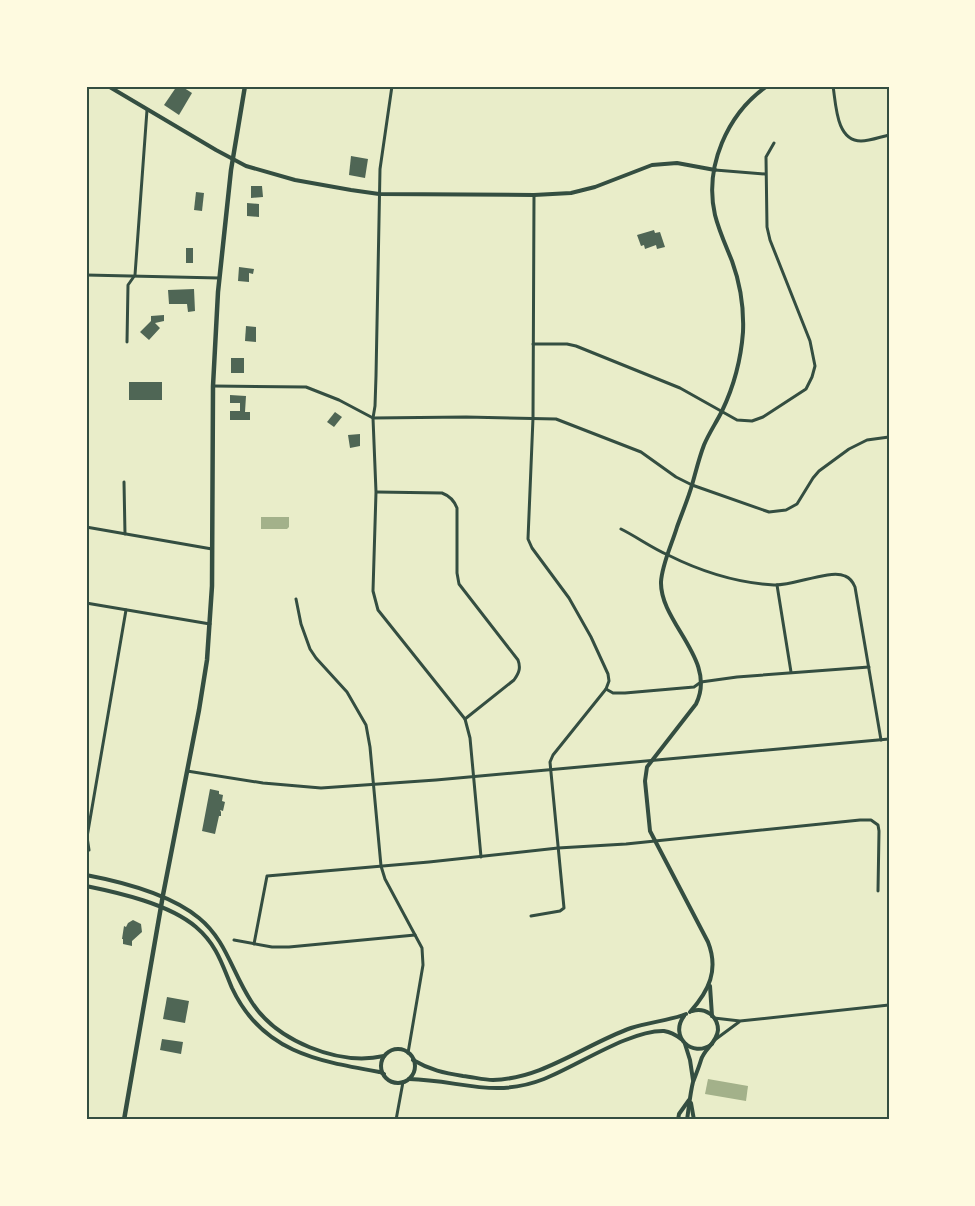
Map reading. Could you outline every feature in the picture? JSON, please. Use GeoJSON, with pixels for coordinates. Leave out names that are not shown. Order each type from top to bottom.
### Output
{"type":"FeatureCollection","features":[{"type":"Feature","properties":{"kind":"main road"},"geometry":{"type":"LineString","coordinates":[[124,1120],[163,895],[199,710],[210,624],[213,386],[219,278],[232,160],[245,86]]}},
{"type":"Feature","properties":{"kind":"street"},"geometry":{"type":"LineString","coordinates":[[108,86],[232,160],[255,169],[295,180],[379,194],[534,195],[571,193],[595,187],[652,165],[677,163],[715,170],[765,174]]}},
{"type":"Feature","properties":{"kind":"street"},"geometry":{"type":"LineString","coordinates":[[392,86],[382,149],[379,194],[376,406],[373,418],[376,492],[374,591],[378,610],[465,719],[470,738],[481,857]]}},
{"type":"Feature","properties":{"kind":"street"},"geometry":{"type":"LineString","coordinates":[[687,1120],[693,1082],[701,1058],[713,1042],[718,1029],[713,1017],[710,985],[712,955],[708,942],[654,841],[649,825],[645,781],[647,767],[696,704],[700,693],[701,682],[698,666],[665,601],[661,581],[702,451],[722,411],[738,366],[743,319],[737,278],[715,216],[713,196],[715,170],[720,147],[732,122],[745,105],[767,86]]}},
{"type":"Feature","properties":{"kind":"street"},"geometry":{"type":"LineString","coordinates":[[833,86],[841,127],[849,138],[862,141],[889,135]]}},
{"type":"Feature","properties":{"kind":"street"},"geometry":{"type":"LineString","coordinates":[[127,342],[128,285],[135,275],[147,110]]}},
{"type":"Feature","properties":{"kind":"street"},"geometry":{"type":"LineString","coordinates":[[533,344],[567,344],[576,346],[680,388],[737,420],[756,420],[806,389],[814,372],[813,351],[768,232],[766,157],[774,143]]}},
{"type":"Feature","properties":{"kind":"street"},"geometry":{"type":"LineString","coordinates":[[531,916],[560,911],[564,908],[550,762],[553,755],[606,689],[609,681],[608,674],[591,637],[569,598],[532,548],[528,539],[533,418],[534,195]]}},
{"type":"Feature","properties":{"kind":"street"},"geometry":{"type":"LineString","coordinates":[[86,275],[219,278]]}},
{"type":"Feature","properties":{"kind":"street"},"geometry":{"type":"LineString","coordinates":[[213,386],[306,387],[338,399],[373,418],[533,418],[561,421],[641,452],[676,477],[692,485],[763,510],[775,512],[786,510],[797,504],[813,478],[835,459],[862,442],[889,437]]}},
{"type":"Feature","properties":{"kind":"street"},"geometry":{"type":"LineString","coordinates":[[124,482],[125,534]]}},
{"type":"Feature","properties":{"kind":"street"},"geometry":{"type":"LineString","coordinates":[[376,492],[442,493],[448,495],[453,500],[457,508],[456,567],[460,584],[518,660],[519,672],[514,680],[465,719]]}},
{"type":"Feature","properties":{"kind":"street"},"geometry":{"type":"LineString","coordinates":[[86,527],[212,549]]}},
{"type":"Feature","properties":{"kind":"street"},"geometry":{"type":"LineString","coordinates":[[622,528],[668,556],[731,579],[777,585],[830,575],[839,574],[846,576],[855,587],[881,740]]}},
{"type":"Feature","properties":{"kind":"street"},"geometry":{"type":"LineString","coordinates":[[777,585],[791,672]]}},
{"type":"Feature","properties":{"kind":"street"},"geometry":{"type":"LineString","coordinates":[[86,886],[161,907],[191,923],[211,943],[220,957],[232,988],[254,1021],[280,1043],[298,1053],[318,1060],[380,1072],[390,1081],[403,1082],[409,1079],[414,1072],[413,1060],[408,1052],[424,965],[422,948],[385,879],[381,866],[370,747],[366,724],[347,692],[310,649],[301,624],[296,598]]}},
{"type":"Feature","properties":{"kind":"street"},"geometry":{"type":"LineString","coordinates":[[86,603],[210,624]]}},
{"type":"Feature","properties":{"kind":"street"},"geometry":{"type":"LineString","coordinates":[[89,850],[87,837],[126,610]]}},
{"type":"Feature","properties":{"kind":"street"},"geometry":{"type":"LineString","coordinates":[[606,689],[613,693],[625,693],[694,687],[701,682],[869,666]]}},
{"type":"Feature","properties":{"kind":"street"},"geometry":{"type":"LineString","coordinates":[[186,770],[296,787],[373,786],[889,739]]}},
{"type":"Feature","properties":{"kind":"street"},"geometry":{"type":"LineString","coordinates":[[254,944],[268,876],[872,820],[878,825],[879,831],[878,891]]}},
{"type":"Feature","properties":{"kind":"street"},"geometry":{"type":"LineString","coordinates":[[86,875],[163,895],[198,917],[217,935],[252,1002],[274,1027],[300,1043],[326,1052],[367,1059],[384,1056],[394,1050],[408,1052]]}},
{"type":"Feature","properties":{"kind":"street"},"geometry":{"type":"LineString","coordinates":[[234,940],[289,948],[415,935]]}},
{"type":"Feature","properties":{"kind":"street"},"geometry":{"type":"LineString","coordinates":[[681,1039],[678,1028],[682,1018],[702,998],[710,985]]}},
{"type":"Feature","properties":{"kind":"street"},"geometry":{"type":"LineString","coordinates":[[413,1060],[427,1068],[443,1073],[492,1080],[516,1077],[534,1072],[630,1028],[702,1010],[713,1017],[740,1022],[889,1005]]}},
{"type":"Feature","properties":{"kind":"street"},"geometry":{"type":"LineString","coordinates":[[685,1044],[696,1049],[702,1049],[740,1022]]}},
{"type":"Feature","properties":{"kind":"street"},"geometry":{"type":"LineString","coordinates":[[409,1079],[494,1089],[522,1086],[546,1078],[632,1038],[657,1032],[670,1032],[685,1044],[690,1060],[693,1082]]}},
{"type":"Feature","properties":{"kind":"street"},"geometry":{"type":"LineString","coordinates":[[612,1036],[616,1045]]}},
{"type":"Feature","properties":{"kind":"street"},"geometry":{"type":"LineString","coordinates":[[384,1056],[382,1064],[384,1074]]}},
{"type":"Feature","properties":{"kind":"street"},"geometry":{"type":"LineString","coordinates":[[554,1063],[559,1072]]}},
{"type":"Feature","properties":{"kind":"street"},"geometry":{"type":"LineString","coordinates":[[492,1080],[494,1089]]}},
{"type":"Feature","properties":{"kind":"street"},"geometry":{"type":"LineString","coordinates":[[396,1120],[403,1082]]}},
{"type":"Feature","properties":{"kind":"street"},"geometry":{"type":"LineString","coordinates":[[678,1120],[679,1114],[690,1099]]}},
{"type":"Feature","properties":{"kind":"street"},"geometry":{"type":"LineString","coordinates":[[690,1099],[694,1120]]}},
{"type":"Feature","properties":{"kind":"shaded area"},"geometry":{"type":"Polygon","coordinates":[[[261,517],[289,517],[289,527],[287,529],[261,529],[261,517]]]}},
{"type":"Feature","properties":{"kind":"shaded area"},"geometry":{"type":"Polygon","coordinates":[[[708,1079],[748,1086],[746,1101],[705,1094],[708,1079]]]}},
{"type":"Feature","properties":{"kind":"building"},"geometry":{"type":"Polygon","coordinates":[[[177,86],[181,86],[192,93],[179,115],[164,105],[177,86]]]}},
{"type":"Feature","properties":{"kind":"building"},"geometry":{"type":"Polygon","coordinates":[[[351,156],[368,159],[365,178],[349,175],[351,156]]]}},
{"type":"Feature","properties":{"kind":"building"},"geometry":{"type":"Polygon","coordinates":[[[251,186],[262,186],[263,197],[251,198],[251,186]]]}},
{"type":"Feature","properties":{"kind":"building"},"geometry":{"type":"Polygon","coordinates":[[[196,192],[204,193],[202,211],[194,210],[196,192]]]}},
{"type":"Feature","properties":{"kind":"building"},"geometry":{"type":"Polygon","coordinates":[[[247,203],[259,204],[259,217],[247,216],[247,203]]]}},
{"type":"Feature","properties":{"kind":"building"},"geometry":{"type":"Polygon","coordinates":[[[654,230],[655,233],[660,232],[665,247],[657,249],[656,245],[645,249],[644,245],[641,246],[637,235],[654,230]]]}},
{"type":"Feature","properties":{"kind":"building"},"geometry":{"type":"Polygon","coordinates":[[[186,248],[193,248],[193,263],[186,263],[186,248]]]}},
{"type":"Feature","properties":{"kind":"building"},"geometry":{"type":"Polygon","coordinates":[[[239,267],[254,269],[253,274],[249,273],[249,282],[238,281],[239,267]]]}},
{"type":"Feature","properties":{"kind":"building"},"geometry":{"type":"Polygon","coordinates":[[[194,289],[195,311],[188,312],[187,304],[169,304],[168,290],[194,289]]]}},
{"type":"Feature","properties":{"kind":"building"},"geometry":{"type":"Polygon","coordinates":[[[164,315],[164,321],[155,323],[160,328],[149,340],[140,332],[151,321],[151,316],[164,315]]]}},
{"type":"Feature","properties":{"kind":"building"},"geometry":{"type":"Polygon","coordinates":[[[246,326],[256,327],[256,342],[245,341],[246,326]]]}},
{"type":"Feature","properties":{"kind":"building"},"geometry":{"type":"Polygon","coordinates":[[[231,358],[244,358],[244,373],[231,373],[231,358]]]}},
{"type":"Feature","properties":{"kind":"building"},"geometry":{"type":"Polygon","coordinates":[[[129,382],[162,382],[162,400],[129,400],[129,382]]]}},
{"type":"Feature","properties":{"kind":"building"},"geometry":{"type":"Polygon","coordinates":[[[230,395],[246,396],[245,412],[250,412],[250,420],[230,420],[230,411],[240,411],[240,403],[230,403],[230,395]]]}},
{"type":"Feature","properties":{"kind":"building"},"geometry":{"type":"Polygon","coordinates":[[[335,412],[342,417],[334,427],[327,422],[335,412]]]}},
{"type":"Feature","properties":{"kind":"building"},"geometry":{"type":"Polygon","coordinates":[[[360,434],[360,446],[350,448],[348,435],[360,434]]]}},
{"type":"Feature","properties":{"kind":"building"},"geometry":{"type":"Polygon","coordinates":[[[210,789],[219,791],[219,794],[223,795],[222,801],[225,802],[223,811],[220,810],[221,816],[219,816],[215,834],[202,831],[210,789]]]}},
{"type":"Feature","properties":{"kind":"building"},"geometry":{"type":"Polygon","coordinates":[[[133,920],[141,924],[142,932],[132,941],[132,946],[123,944],[122,939],[124,926],[126,927],[133,920]]]}},
{"type":"Feature","properties":{"kind":"building"},"geometry":{"type":"Polygon","coordinates":[[[167,997],[189,1001],[185,1023],[163,1019],[167,997]]]}},
{"type":"Feature","properties":{"kind":"building"},"geometry":{"type":"Polygon","coordinates":[[[162,1039],[183,1042],[181,1054],[160,1050],[162,1039]]]}}]}
